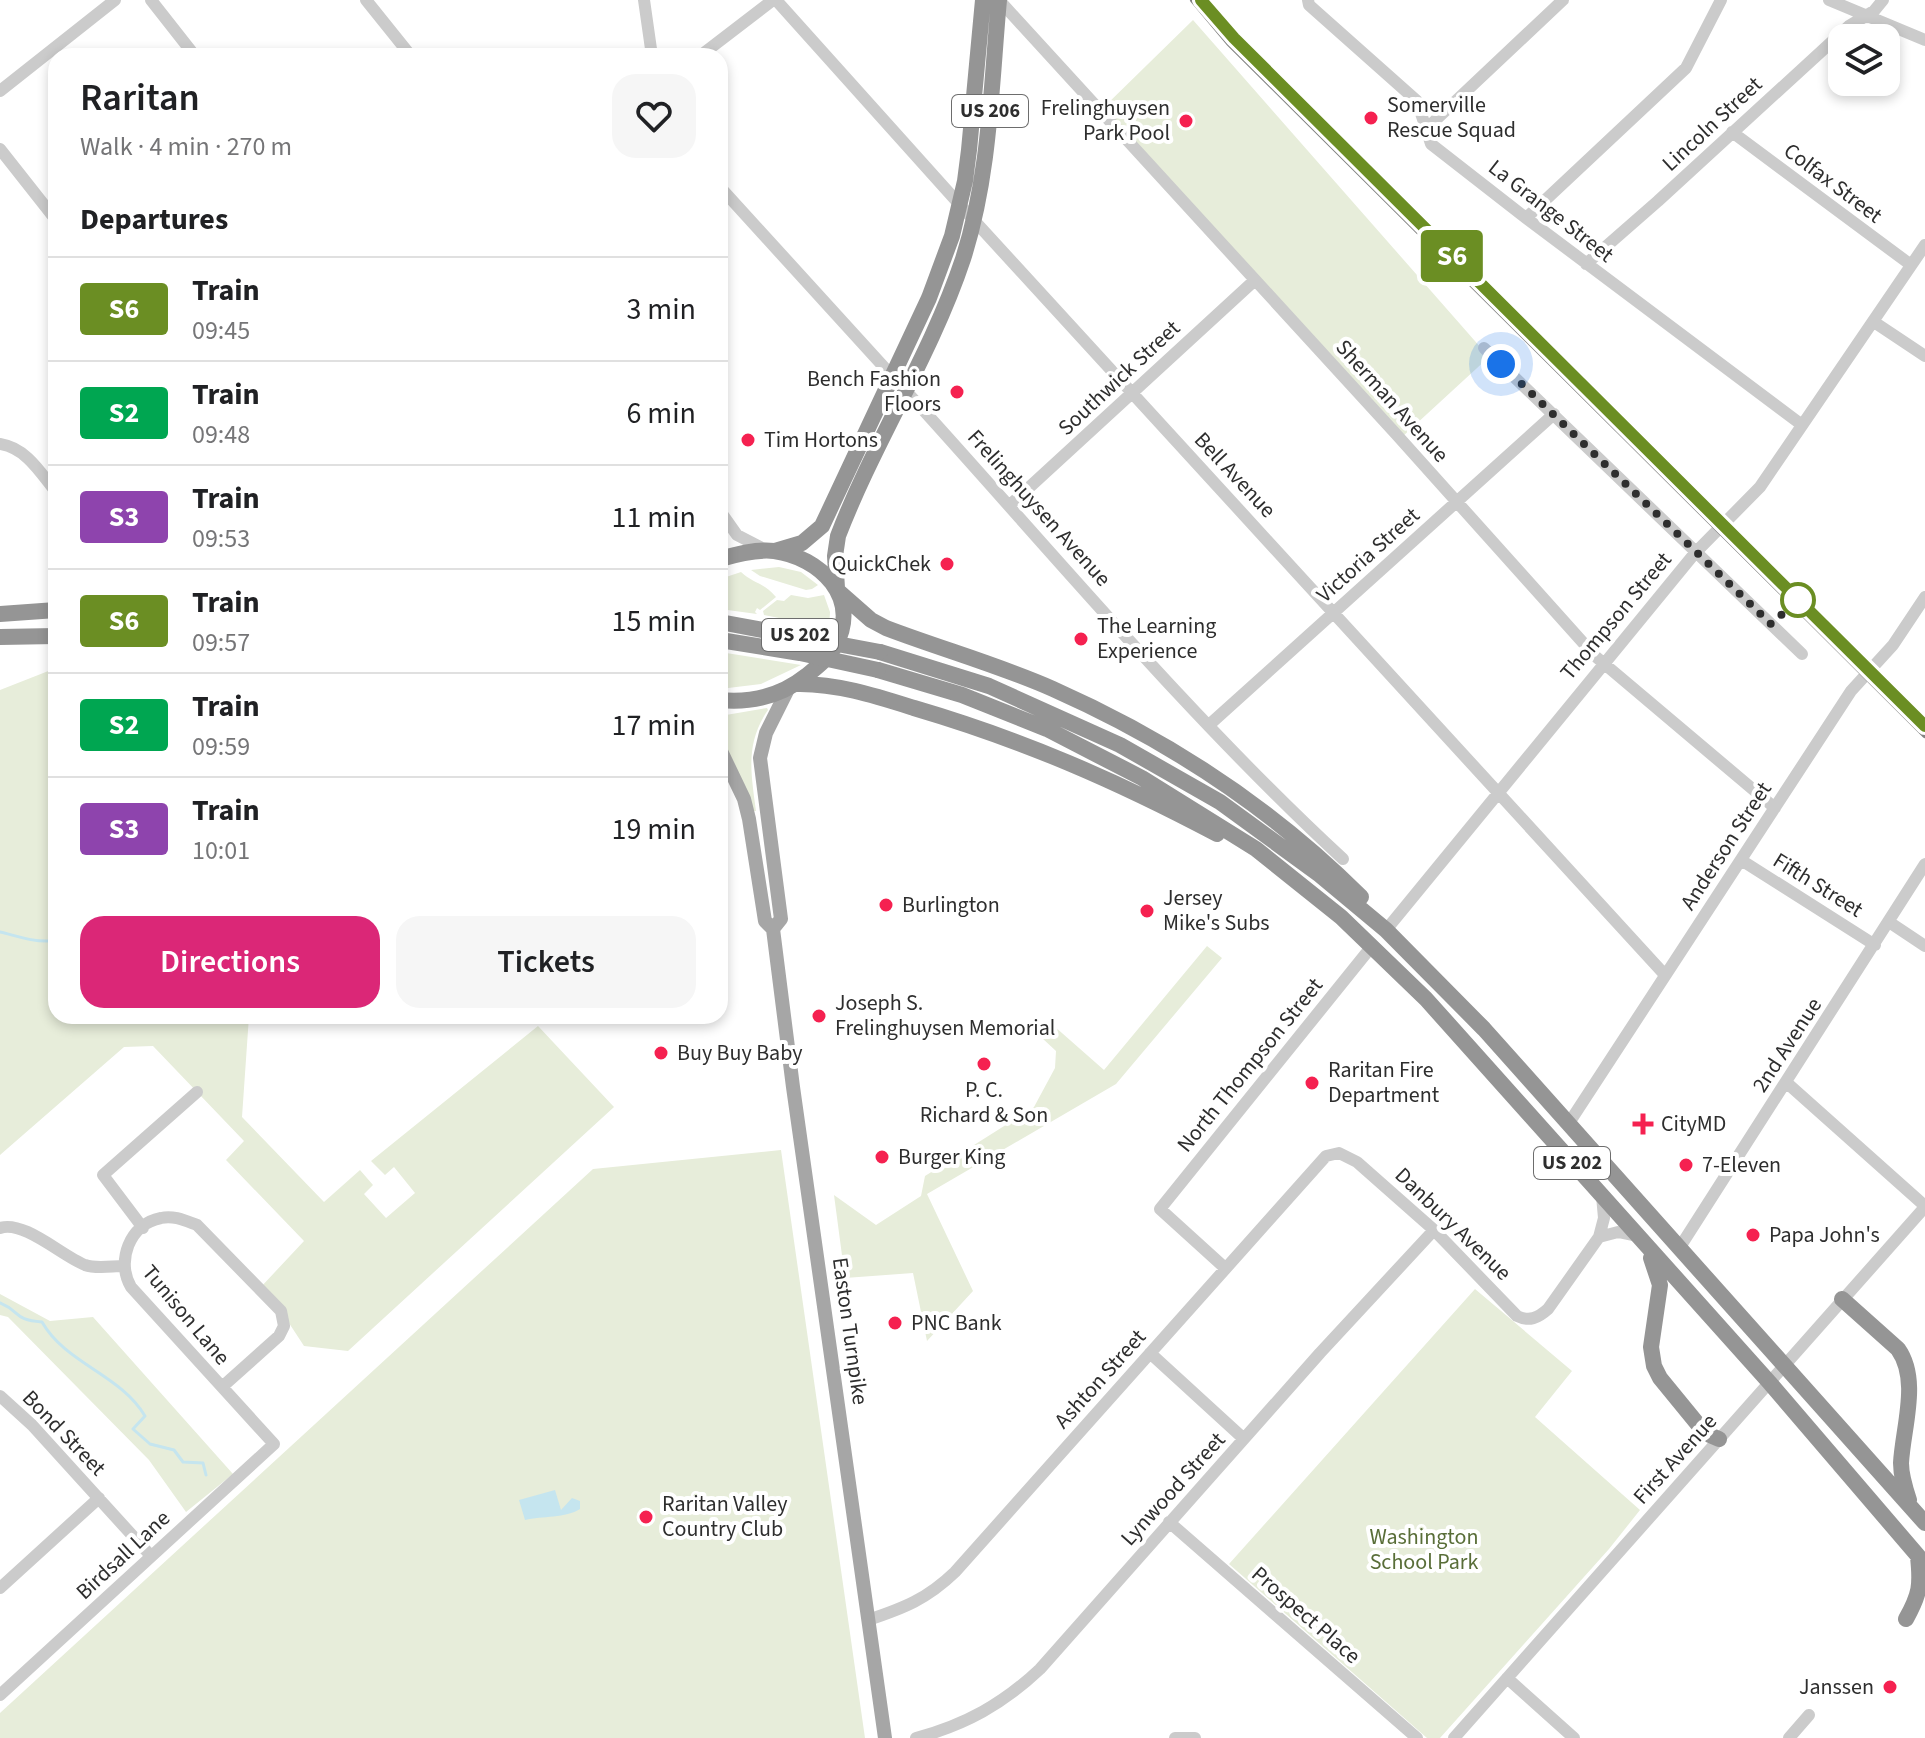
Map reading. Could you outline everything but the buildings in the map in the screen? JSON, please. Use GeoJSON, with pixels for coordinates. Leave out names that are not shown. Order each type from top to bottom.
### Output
{"type":"FeatureCollection","features":[{"type":"Feature","properties":{"kind":"highway","name":"US 206"},"geometry":{"type":"LineString","coordinates":[[728,557],[802,543],[822,526],[893,377],[938,277],[960,205],[971,139],[983,0]]}},
{"type":"Feature","properties":{"kind":"highway","name":"US 206"},"geometry":{"type":"LineString","coordinates":[[728,700],[755,700],[792,686],[819,666],[835,645],[841,623],[835,556],[838,536],[950,293],[974,221],[988,136],[999,0]]}},
{"type":"Feature","properties":{"kind":"highway","name":"US 206"},"geometry":{"type":"LineString","coordinates":[[772,551],[814,565],[837,590]]}},
{"type":"Feature","properties":{"kind":"highway"},"geometry":{"type":"LineString","coordinates":[[837,590],[871,620],[886,628],[1052,689],[1145,734],[1188,760],[1233,788],[1299,839],[1367,902],[1386,930]]}},
{"type":"Feature","properties":{"kind":"highway"},"geometry":{"type":"LineString","coordinates":[[0,614],[48,611]]}},
{"type":"Feature","properties":{"kind":"highway"},"geometry":{"type":"LineString","coordinates":[[0,623],[48,621]]}},
{"type":"Feature","properties":{"kind":"highway","name":"US 202"},"geometry":{"type":"LineString","coordinates":[[728,624],[880,652],[989,686],[1068,720],[1170,772],[1220,802],[1292,853],[1386,930],[1484,1029],[1925,1523]]}},
{"type":"Feature","properties":{"kind":"highway"},"geometry":{"type":"LineString","coordinates":[[0,637],[48,636]]}},
{"type":"Feature","properties":{"kind":"highway","name":"US 202"},"geometry":{"type":"LineString","coordinates":[[728,641],[878,670],[962,695],[1047,729],[1096,754],[1256,849],[1372,946],[1426,999],[1769,1382],[1922,1561]]}},
{"type":"Feature","properties":{"kind":"highway"},"geometry":{"type":"LineString","coordinates":[[792,686],[826,685],[877,696],[1037,748],[1158,803],[1236,845],[1305,888]]}},
{"type":"Feature","properties":{"kind":"highway"},"geometry":{"type":"LineString","coordinates":[[1642,1242],[1660,1285],[1651,1347],[1654,1366],[1660,1378],[1705,1433],[1719,1439]]}},
{"type":"Feature","properties":{"kind":"highway"},"geometry":{"type":"LineString","coordinates":[[1842,1299],[1905,1359],[1909,1388],[1901,1466],[1911,1507]]}},
{"type":"Feature","properties":{"kind":"highway"},"geometry":{"type":"LineString","coordinates":[[1922,1561],[1918,1598],[1906,1619],[1925,1612]]}},
{"type":"Feature","properties":{"kind":"main road","name":"Easton Turnpike"},"geometry":{"type":"LineString","coordinates":[[773,929],[781,919],[760,758],[766,733],[792,686]]}},
{"type":"Feature","properties":{"kind":"main road","name":"Easton Turnpike"},"geometry":{"type":"LineString","coordinates":[[728,766],[744,799],[765,921],[773,929],[885,1738]]}},
{"type":"Feature","properties":{"kind":"street"},"geometry":{"type":"LineString","coordinates":[[54,48],[115,0]]}},
{"type":"Feature","properties":{"kind":"street"},"geometry":{"type":"LineString","coordinates":[[151,0],[189,48]]}},
{"type":"Feature","properties":{"kind":"street"},"geometry":{"type":"LineString","coordinates":[[366,0],[405,48]]}},
{"type":"Feature","properties":{"kind":"street"},"geometry":{"type":"LineString","coordinates":[[644,0],[651,48]]}},
{"type":"Feature","properties":{"kind":"street"},"geometry":{"type":"LineString","coordinates":[[711,48],[775,0]]}},
{"type":"Feature","properties":{"kind":"street","name":"Bell Avenue"},"geometry":{"type":"LineString","coordinates":[[775,0],[1665,975]]}},
{"type":"Feature","properties":{"kind":"street","name":"Sherman Avenue"},"geometry":{"type":"LineString","coordinates":[[999,0],[1602,663],[1775,808]]}},
{"type":"Feature","properties":{"kind":"street","name":"La Grange Street"},"geometry":{"type":"LineString","coordinates":[[1308,0],[1309,5],[1330,25],[1417,101],[1431,144],[1802,425]]}},
{"type":"Feature","properties":{"kind":"street"},"geometry":{"type":"LineString","coordinates":[[1425,130],[1563,0]]}},
{"type":"Feature","properties":{"kind":"street"},"geometry":{"type":"LineString","coordinates":[[1526,218],[1686,68],[1721,0]]}},
{"type":"Feature","properties":{"kind":"street"},"geometry":{"type":"LineString","coordinates":[[1829,0],[1925,40]]}},
{"type":"Feature","properties":{"kind":"street","name":"Lincoln Street"},"geometry":{"type":"LineString","coordinates":[[1586,264],[1849,26],[1874,11],[1883,0]]}},
{"type":"Feature","properties":{"kind":"street"},"geometry":{"type":"LineString","coordinates":[[0,91],[48,53]]}},
{"type":"Feature","properties":{"kind":"street","name":"Colfax Street"},"geometry":{"type":"LineString","coordinates":[[1732,132],[1911,265]]}},
{"type":"Feature","properties":{"kind":"street"},"geometry":{"type":"LineString","coordinates":[[0,149],[48,210]]}},
{"type":"Feature","properties":{"kind":"street"},"geometry":{"type":"LineString","coordinates":[[728,196],[893,377]]}},
{"type":"Feature","properties":{"kind":"street","name":"Thompson Street"},"geometry":{"type":"LineString","coordinates":[[1386,930],[1695,553],[1751,499],[1925,245]]}},
{"type":"Feature","properties":{"kind":"street","name":"Southwick Street"},"geometry":{"type":"LineString","coordinates":[[1010,505],[1255,280]]}},
{"type":"Feature","properties":{"kind":"street"},"geometry":{"type":"LineString","coordinates":[[1874,322],[1925,356]]}},
{"type":"Feature","properties":{"kind":"street"},"geometry":{"type":"LineString","coordinates":[[1484,348],[1802,654]]}},
{"type":"Feature","properties":{"kind":"street","name":"Frelinghuysen Avenue"},"geometry":{"type":"LineString","coordinates":[[906,391],[1209,725],[1280,800],[1343,859]]}},
{"type":"Feature","properties":{"kind":"street","name":"Victoria Street"},"geometry":{"type":"LineString","coordinates":[[1209,725],[1554,414]]}},
{"type":"Feature","properties":{"kind":"street"},"geometry":{"type":"LineString","coordinates":[[0,444],[12,446],[28,457],[48,482]]}},
{"type":"Feature","properties":{"kind":"street"},"geometry":{"type":"LineString","coordinates":[[728,522],[737,535],[772,551]]}},
{"type":"Feature","properties":{"kind":"street","name":"Anderson Street"},"geometry":{"type":"LineString","coordinates":[[1569,1123],[1851,691],[1893,645],[1925,597]]}},
{"type":"Feature","properties":{"kind":"street","name":"Fifth Street"},"geometry":{"type":"LineString","coordinates":[[1741,860],[1875,945]]}},
{"type":"Feature","properties":{"kind":"street","name":"2nd Avenue"},"geometry":{"type":"LineString","coordinates":[[1680,1247],[1925,864]]}},
{"type":"Feature","properties":{"kind":"street","name":"Fifth Street"},"geometry":{"type":"LineString","coordinates":[[1889,922],[1925,946]]}},
{"type":"Feature","properties":{"kind":"street","name":"North Thompson Street"},"geometry":{"type":"LineString","coordinates":[[1225,1268],[1160,1209],[1372,946]]}},
{"type":"Feature","properties":{"kind":"street"},"geometry":{"type":"LineString","coordinates":[[1787,1083],[1925,1206]]}},
{"type":"Feature","properties":{"kind":"street"},"geometry":{"type":"LineString","coordinates":[[143,1228],[103,1175],[197,1092]]}},
{"type":"Feature","properties":{"kind":"street","name":"Ashton Street"},"geometry":{"type":"LineString","coordinates":[[868,1620],[918,1602],[938,1589],[1321,1160],[1334,1153],[1350,1157]]}},
{"type":"Feature","properties":{"kind":"street","name":"Danbury Avenue"},"geometry":{"type":"LineString","coordinates":[[1350,1157],[1434,1230],[1517,1316],[1536,1318],[1548,1309],[1599,1237]]}},
{"type":"Feature","properties":{"kind":"street"},"geometry":{"type":"LineString","coordinates":[[1602,1196],[1604,1218],[1599,1237],[1618,1232],[1642,1242]]}},
{"type":"Feature","properties":{"kind":"street","name":"First Avenue"},"geometry":{"type":"LineString","coordinates":[[1454,1738],[1925,1206]]}},
{"type":"Feature","properties":{"kind":"street","name":"Tunison Lane"},"geometry":{"type":"LineString","coordinates":[[222,1387],[279,1336],[284,1326],[281,1311],[197,1225],[180,1218],[162,1217],[143,1228],[127,1247],[123,1266],[125,1276],[131,1287],[222,1387],[274,1444]]}},
{"type":"Feature","properties":{"kind":"street","name":"Tunison Lane"},"geometry":{"type":"LineString","coordinates":[[0,1228],[11,1226],[19,1229],[87,1266],[123,1266]]}},
{"type":"Feature","properties":{"kind":"street","name":"Lynwood Street"},"geometry":{"type":"LineString","coordinates":[[916,1738],[969,1720],[1018,1690],[1040,1669],[1434,1230]]}},
{"type":"Feature","properties":{"kind":"street"},"geometry":{"type":"LineString","coordinates":[[1150,1353],[1244,1439]]}},
{"type":"Feature","properties":{"kind":"street","name":"Bond Street"},"geometry":{"type":"LineString","coordinates":[[0,1396],[32,1425],[151,1556]]}},
{"type":"Feature","properties":{"kind":"street","name":"Birdsall Lane"},"geometry":{"type":"LineString","coordinates":[[0,1695],[274,1444]]}},
{"type":"Feature","properties":{"kind":"street","name":"Bond Street"},"geometry":{"type":"LineString","coordinates":[[0,1588],[99,1498]]}},
{"type":"Feature","properties":{"kind":"street","name":"Prospect Place"},"geometry":{"type":"LineString","coordinates":[[1169,1522],[1417,1738]]}},
{"type":"Feature","properties":{"kind":"street"},"geometry":{"type":"LineString","coordinates":[[1507,1678],[1574,1738]]}},
{"type":"Feature","properties":{"kind":"street"},"geometry":{"type":"LineString","coordinates":[[1789,1738],[1809,1715]]}},
{"type":"Feature","properties":{"kind":"street"},"geometry":{"type":"LineString","coordinates":[[1175,1738],[1195,1738]]}},
{"type":"Feature","properties":{"kind":"green space"},"geometry":{"type":"Polygon","coordinates":[[[1193,20],[1489,357],[1402,437],[1102,109],[1193,20]]]}},
{"type":"Feature","properties":{"kind":"green space"},"geometry":{"type":"Polygon","coordinates":[[[779,567],[801,572],[818,585],[806,590],[760,576],[751,570],[779,567]]]}},
{"type":"Feature","properties":{"kind":"green space"},"geometry":{"type":"Polygon","coordinates":[[[741,572],[776,597],[760,610],[757,608],[757,614],[728,610],[728,576],[741,572]]]}},
{"type":"Feature","properties":{"kind":"green space"},"geometry":{"type":"Polygon","coordinates":[[[791,595],[808,598],[824,595],[830,612],[829,628],[764,615],[763,611],[777,600],[784,601],[791,595]]]}},
{"type":"Feature","properties":{"kind":"green space"},"geometry":{"type":"Polygon","coordinates":[[[728,653],[801,665],[761,684],[728,688],[728,653]]]}},
{"type":"Feature","properties":{"kind":"green space"},"geometry":{"type":"Polygon","coordinates":[[[48,671],[48,1024],[248,1024],[242,1117],[324,1202],[360,1170],[373,1185],[364,1194],[386,1218],[415,1193],[394,1167],[385,1175],[371,1161],[538,1026],[614,1107],[348,1351],[304,1346],[260,1288],[304,1241],[226,1160],[244,1141],[153,1046],[124,1047],[0,1155],[0,690],[48,671]]]}},
{"type":"Feature","properties":{"kind":"green space"},"geometry":{"type":"Polygon","coordinates":[[[768,710],[753,746],[756,811],[753,811],[728,752],[728,715],[768,710]]]}},
{"type":"Feature","properties":{"kind":"green space"},"geometry":{"type":"Polygon","coordinates":[[[1207,946],[1222,958],[1116,1084],[927,1194],[973,1291],[927,1341],[913,1273],[845,1278],[834,1195],[876,1225],[921,1196],[925,1176],[1034,1107],[1055,1068],[1056,1051],[1042,1038],[1054,1026],[1104,1070],[1207,946]]]}},
{"type":"Feature","properties":{"kind":"green space"},"geometry":{"type":"Polygon","coordinates":[[[781,1150],[865,1738],[0,1738],[0,1713],[593,1169],[781,1150]]]}},
{"type":"Feature","properties":{"kind":"green space","name":"Washington School Park"},"geometry":{"type":"Polygon","coordinates":[[[1475,1289],[1572,1371],[1535,1417],[1640,1510],[1609,1549],[1440,1738],[1427,1738],[1229,1564],[1475,1289]]]}},
{"type":"Feature","properties":{"kind":"green space"},"geometry":{"type":"Polygon","coordinates":[[[0,1294],[50,1321],[93,1317],[233,1474],[186,1512],[149,1460],[8,1317],[0,1315],[0,1294]]]}},
{"type":"Feature","properties":{"kind":"water"},"geometry":{"type":"Polygon","coordinates":[[[555,1490],[561,1510],[572,1498],[580,1501],[580,1509],[525,1520],[519,1500],[555,1490]]]}},
{"type":"Feature","properties":{"kind":"waterway"},"geometry":{"type":"LineString","coordinates":[[0,932],[48,941]]}},
{"type":"Feature","properties":{"kind":"waterway"},"geometry":{"type":"LineString","coordinates":[[0,1303],[22,1317],[42,1322],[65,1348],[134,1402],[145,1416],[133,1429],[150,1444],[174,1450],[183,1462],[203,1463],[206,1475]]}},
{"type":"Feature","properties":{"kind":"railway"},"geometry":{"type":"LineString","coordinates":[[1193,0],[1229,43],[1925,735]]}},
{"type":"Feature","properties":{"kind":"train","name":"S6"},"geometry":{"type":"LineString","coordinates":[[1201,0],[1234,38],[1925,726]]}},
{"type":"Feature","properties":{"kind":"place","name":"Somerville Rescue Squad"},"geometry":{"type":"Point","coordinates":[1371,118]}},
{"type":"Feature","properties":{"kind":"place","name":"Frelinghuysen Park Pool"},"geometry":{"type":"Point","coordinates":[1186,121]}},
{"type":"Feature","properties":{"kind":"place","name":"Bench Fashion Floors"},"geometry":{"type":"Point","coordinates":[957,392]}},
{"type":"Feature","properties":{"kind":"place","name":"Tim Hortons"},"geometry":{"type":"Point","coordinates":[748,440]}},
{"type":"Feature","properties":{"kind":"place","name":"QuickChek"},"geometry":{"type":"Point","coordinates":[947,564]}},
{"type":"Feature","properties":{"kind":"place","name":"The Learning Experience"},"geometry":{"type":"Point","coordinates":[1081,639]}},
{"type":"Feature","properties":{"kind":"place","name":"Burlington"},"geometry":{"type":"Point","coordinates":[886,905]}},
{"type":"Feature","properties":{"kind":"place","name":"Jersey Mike's Subs"},"geometry":{"type":"Point","coordinates":[1147,911]}},
{"type":"Feature","properties":{"kind":"place","name":"Joseph S. Frelinghuysen Memorial"},"geometry":{"type":"Point","coordinates":[819,1016]}},
{"type":"Feature","properties":{"kind":"place","name":"Buy Buy Baby"},"geometry":{"type":"Point","coordinates":[661,1053]}},
{"type":"Feature","properties":{"kind":"place","name":"P. C. Richard & Son"},"geometry":{"type":"Point","coordinates":[984,1064]}},
{"type":"Feature","properties":{"kind":"place","name":"Raritan Fire Department"},"geometry":{"type":"Point","coordinates":[1312,1083]}},
{"type":"Feature","properties":{"kind":"place","name":"CityMD"},"geometry":{"type":"Point","coordinates":[1643,1124]}},
{"type":"Feature","properties":{"kind":"place","name":"Burger King"},"geometry":{"type":"Point","coordinates":[882,1157]}},
{"type":"Feature","properties":{"kind":"place","name":"7-Eleven"},"geometry":{"type":"Point","coordinates":[1686,1165]}},
{"type":"Feature","properties":{"kind":"place","name":"Papa John's"},"geometry":{"type":"Point","coordinates":[1753,1235]}},
{"type":"Feature","properties":{"kind":"place","name":"PNC Bank"},"geometry":{"type":"Point","coordinates":[895,1323]}},
{"type":"Feature","properties":{"kind":"place","name":"Raritan Valley Country Club"},"geometry":{"type":"Point","coordinates":[646,1517]}},
{"type":"Feature","properties":{"kind":"place","name":"Janssen"},"geometry":{"type":"Point","coordinates":[1890,1687]}},
{"type":"Feature","properties":{"kind":"route"},"geometry":{"type":"LineString","coordinates":[[1501,364],[1771,624],[1798,600]]}}]}
